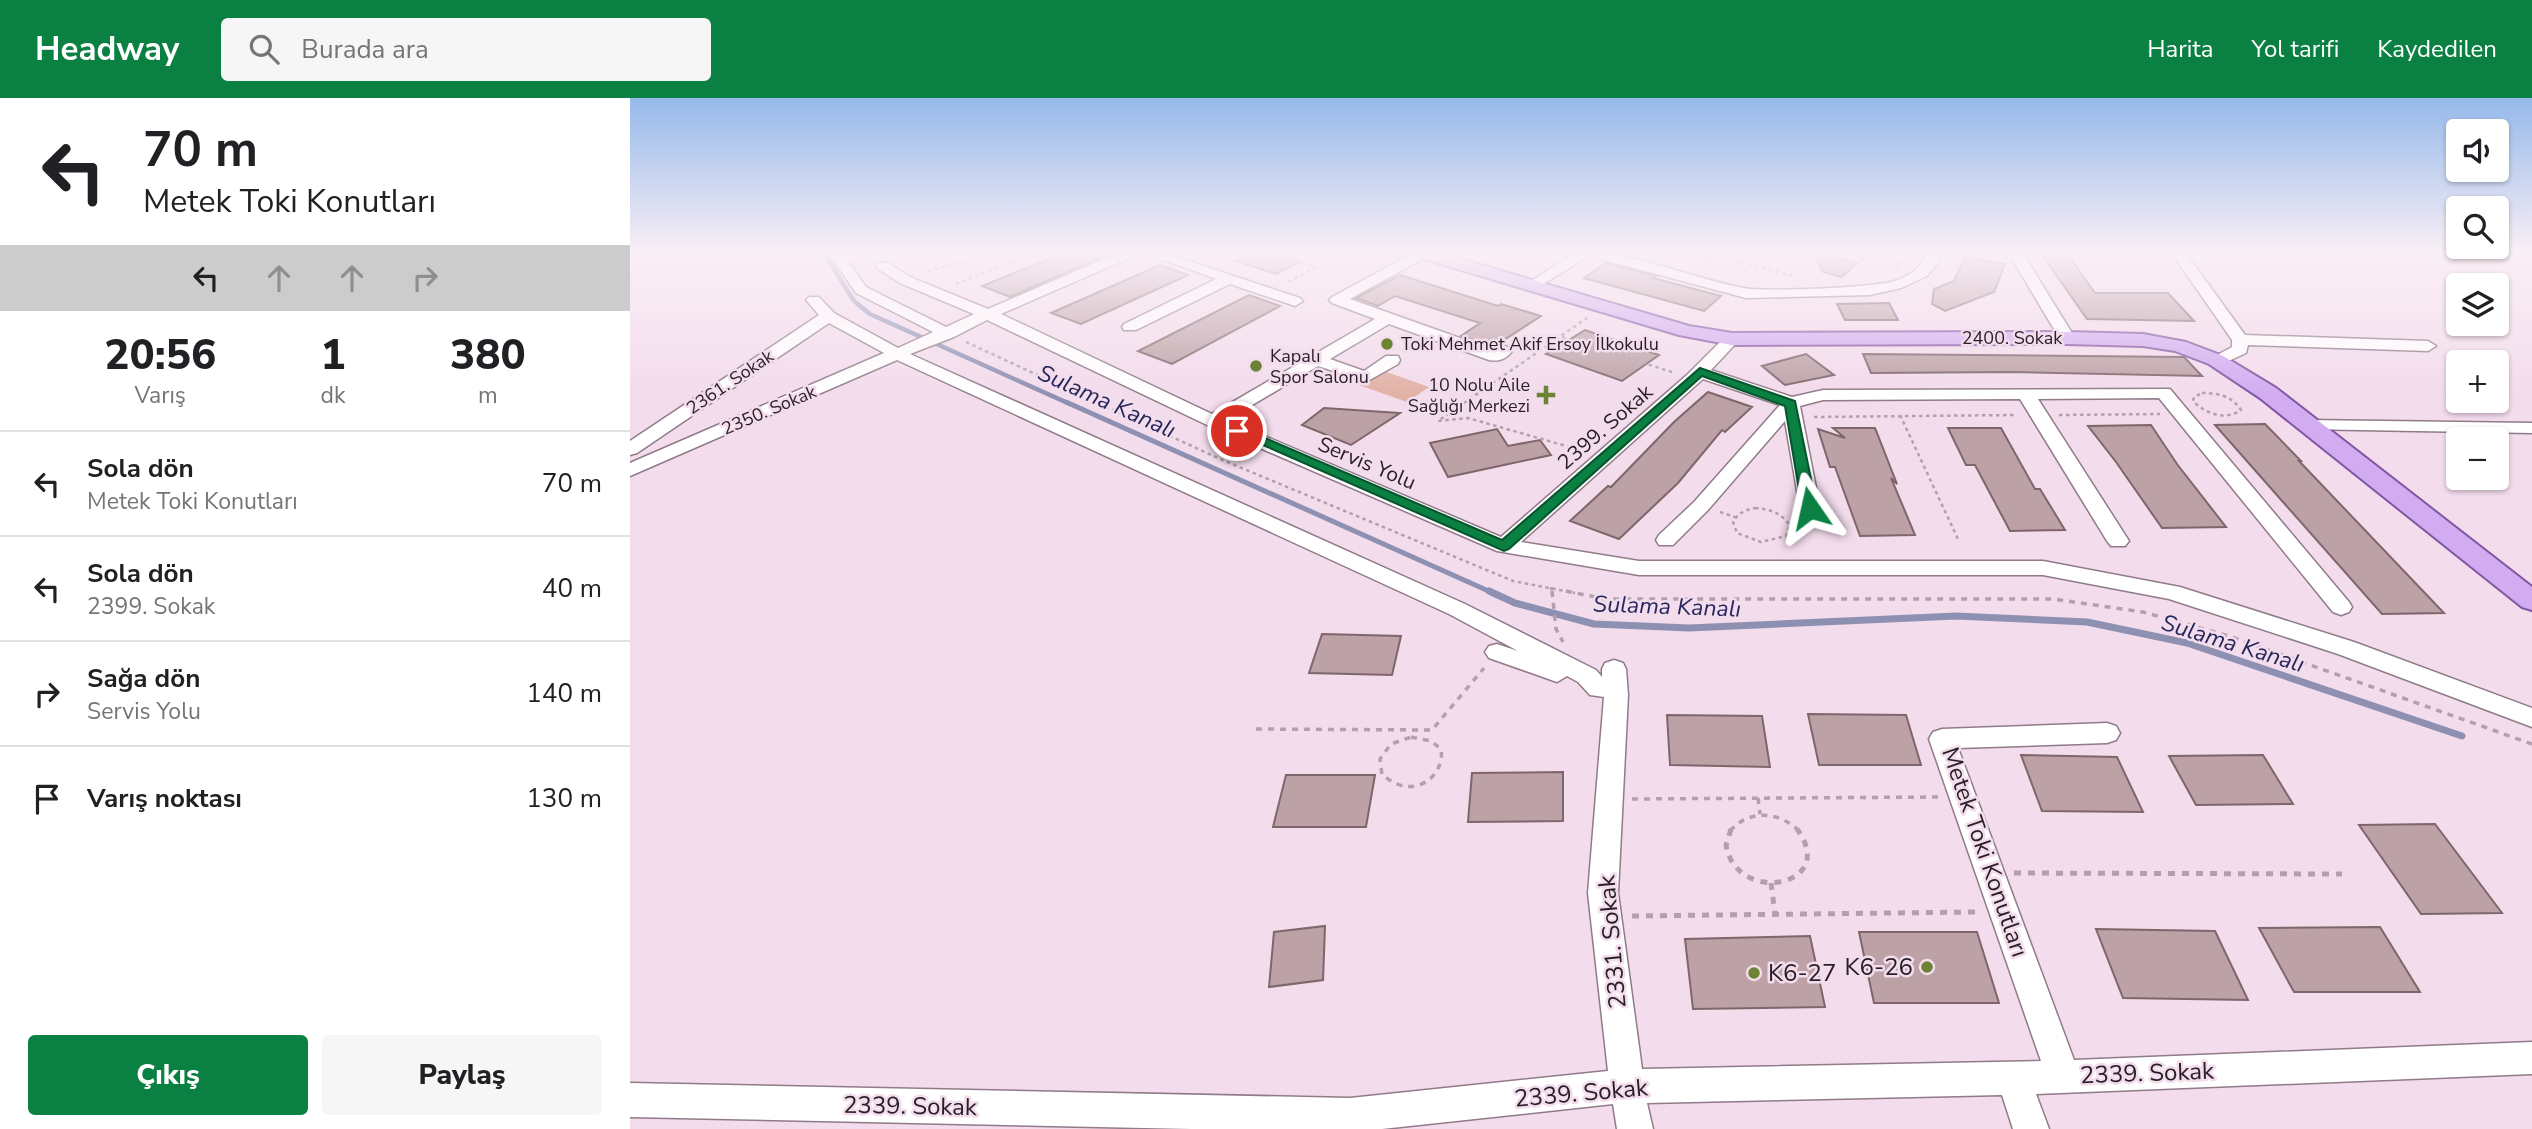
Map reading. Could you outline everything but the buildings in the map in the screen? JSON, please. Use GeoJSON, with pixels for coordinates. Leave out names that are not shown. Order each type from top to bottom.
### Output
{"type":"FeatureCollection","features":[{"type":"Feature","properties":{"kind":"main road","name":"2400. Sokak"},"geometry":{"type":"LineString","coordinates":[[1580,300],[1686,331],[1732,340],[2067,338],[2143,340],[2179,346],[2216,360],[2268,393],[2532,601]]}},
{"type":"Feature","properties":{"kind":"street"},"geometry":{"type":"LineString","coordinates":[[814,300],[828,316],[904,353],[1457,609],[1584,675],[1609,684]]}},
{"type":"Feature","properties":{"kind":"street"},"geometry":{"type":"LineString","coordinates":[[882,300],[950,333]]}},
{"type":"Feature","properties":{"kind":"street"},"geometry":{"type":"LineString","coordinates":[[892,300],[950,333]]}},
{"type":"Feature","properties":{"kind":"street","name":"Servis Yolu"},"geometry":{"type":"LineString","coordinates":[[954,300],[1213,421],[1504,546],[1639,568],[2043,568],[2172,592],[2346,648],[2532,719]]}},
{"type":"Feature","properties":{"kind":"street","name":"2350. Sokak"},"geometry":{"type":"LineString","coordinates":[[630,470],[950,333],[1019,300]]}},
{"type":"Feature","properties":{"kind":"street"},"geometry":{"type":"LineString","coordinates":[[1130,327],[1185,300]]}},
{"type":"Feature","properties":{"kind":"street"},"geometry":{"type":"LineString","coordinates":[[1337,300],[1495,356],[1504,351],[1496,348]]}},
{"type":"Feature","properties":{"kind":"street"},"geometry":{"type":"LineString","coordinates":[[2044,300],[2067,338]]}},
{"type":"Feature","properties":{"kind":"street"},"geometry":{"type":"LineString","coordinates":[[2212,300],[2240,340],[2240,350],[2216,360]]}},
{"type":"Feature","properties":{"kind":"street"},"geometry":{"type":"LineString","coordinates":[[1213,421],[1392,319],[1428,315]]}},
{"type":"Feature","properties":{"kind":"street","name":"2361. Sokak"},"geometry":{"type":"LineString","coordinates":[[631,448],[828,316]]}},
{"type":"Feature","properties":{"kind":"street","name":"2399. Sokak"},"geometry":{"type":"LineString","coordinates":[[1504,546],[1697,376],[1732,340]]}},
{"type":"Feature","properties":{"kind":"street"},"geometry":{"type":"LineString","coordinates":[[2240,340],[2428,346]]}},
{"type":"Feature","properties":{"kind":"street"},"geometry":{"type":"LineString","coordinates":[[1317,360],[1366,377],[1392,360]]}},
{"type":"Feature","properties":{"kind":"street"},"geometry":{"type":"LineString","coordinates":[[1697,376],[1791,404],[1823,395],[2164,393],[2342,607]]}},
{"type":"Feature","properties":{"kind":"street"},"geometry":{"type":"LineString","coordinates":[[2025,393],[2118,541]]}},
{"type":"Feature","properties":{"kind":"street"},"geometry":{"type":"LineString","coordinates":[[1791,404],[1810,508]]}},
{"type":"Feature","properties":{"kind":"street"},"geometry":{"type":"LineString","coordinates":[[1666,540],[1701,506],[1791,404]]}},
{"type":"Feature","properties":{"kind":"street"},"geometry":{"type":"LineString","coordinates":[[2308,425],[2532,428]]}},
{"type":"Feature","properties":{"kind":"street"},"geometry":{"type":"LineString","coordinates":[[1497,652],[1609,684]]}},
{"type":"Feature","properties":{"kind":"street","name":"2331. Sokak"},"geometry":{"type":"LineString","coordinates":[[1609,684],[1609,800],[1603,893],[1627,1086],[1635,1129]]}},
{"type":"Feature","properties":{"kind":"street","name":"Metek Toki Konutları"},"geometry":{"type":"LineString","coordinates":[[2064,1077],[1942,739],[2107,733]]}},
{"type":"Feature","properties":{"kind":"street","name":"2339. Sokak"},"geometry":{"type":"LineString","coordinates":[[630,1100],[1085,1120],[1350,1122],[1627,1086],[2064,1077],[2532,1058]]}},
{"type":"Feature","properties":{"kind":"street"},"geometry":{"type":"LineString","coordinates":[[2012,1076],[2031,1129]]}},
{"type":"Feature","properties":{"kind":"path"},"geometry":{"type":"LineString","coordinates":[[1604,307],[1438,421],[1468,418],[1606,457]]}},
{"type":"Feature","properties":{"kind":"path"},"geometry":{"type":"LineString","coordinates":[[1561,336],[1697,376]]}},
{"type":"Feature","properties":{"kind":"path"},"geometry":{"type":"LineString","coordinates":[[2209,393],[2225,396],[2240,406],[2239,412],[2222,415],[2207,411],[2196,405],[2194,397],[2209,393]]}},
{"type":"Feature","properties":{"kind":"path"},"geometry":{"type":"LineString","coordinates":[[1896,407],[1958,539]]}},
{"type":"Feature","properties":{"kind":"path"},"geometry":{"type":"LineString","coordinates":[[1764,509],[1781,515],[1790,526],[1786,536],[1771,542],[1761,542],[1737,533],[1733,522],[1740,513],[1764,509]]}},
{"type":"Feature","properties":{"kind":"path"},"geometry":{"type":"LineString","coordinates":[[1551,587],[1556,629]]}},
{"type":"Feature","properties":{"kind":"path"},"geometry":{"type":"LineString","coordinates":[[1256,729],[1432,730],[1497,652]]}},
{"type":"Feature","properties":{"kind":"path"},"geometry":{"type":"LineString","coordinates":[[1411,737],[1431,740],[1438,745],[1443,751],[1443,768],[1429,781],[1408,787],[1388,781],[1380,767],[1384,751],[1391,744],[1411,737]]}},
{"type":"Feature","properties":{"kind":"path"},"geometry":{"type":"LineString","coordinates":[[1609,800],[1963,797]]}},
{"type":"Feature","properties":{"kind":"path"},"geometry":{"type":"LineString","coordinates":[[1758,798],[1760,814]]}},
{"type":"Feature","properties":{"kind":"path"},"geometry":{"type":"LineString","coordinates":[[1774,815],[1797,827],[1809,848],[1805,869],[1784,882],[1771,883],[1744,874],[1733,865],[1727,854],[1725,842],[1728,831],[1747,816],[1774,815]]}},
{"type":"Feature","properties":{"kind":"path"},"geometry":{"type":"LineString","coordinates":[[1990,873],[2342,874]]}},
{"type":"Feature","properties":{"kind":"path"},"geometry":{"type":"LineString","coordinates":[[1771,883],[1775,914]]}},
{"type":"Feature","properties":{"kind":"path"},"geometry":{"type":"LineString","coordinates":[[1605,916],[2004,912]]}},
{"type":"Feature","properties":{"kind":"shaded area"},"geometry":{"type":"Polygon","coordinates":[[[1381,370],[1429,387],[1407,402],[1359,385],[1381,370]]]}},
{"type":"Feature","properties":{"kind":"waterway","name":"Sulama Kanalı"},"geometry":{"type":"LineString","coordinates":[[853,300],[870,314],[1070,404]]}},
{"type":"Feature","properties":{"kind":"waterway","name":"Sulama Kanalı"},"geometry":{"type":"LineString","coordinates":[[1066,402],[1493,593]]}},
{"type":"Feature","properties":{"kind":"waterway","name":"Sulama Kanalı"},"geometry":{"type":"LineString","coordinates":[[1489,591],[1515,603],[1594,624],[1689,628],[1956,616],[2087,622],[2187,643],[2462,736]]}},
{"type":"Feature","properties":{"kind":"place","name":"Toki Mehmet Akif Ersoy İlkokulu"},"geometry":{"type":"Point","coordinates":[1387,344]}},
{"type":"Feature","properties":{"kind":"place","name":"Kapalı Spor Salonu"},"geometry":{"type":"Point","coordinates":[1256,366]}},
{"type":"Feature","properties":{"kind":"place","name":"10 Nolu Aile Sağlığı Merkezi"},"geometry":{"type":"Point","coordinates":[1546,395]}},
{"type":"Feature","properties":{"kind":"place","name":"K6-26"},"geometry":{"type":"Point","coordinates":[1927,967]}},
{"type":"Feature","properties":{"kind":"place","name":"K6-27"},"geometry":{"type":"Point","coordinates":[1754,973]}},
{"type":"Feature","properties":{"kind":"route"},"geometry":{"type":"LineString","coordinates":[[1237,431],[1504,546],[1700,372],[1791,404],[1810,508]]}}]}
